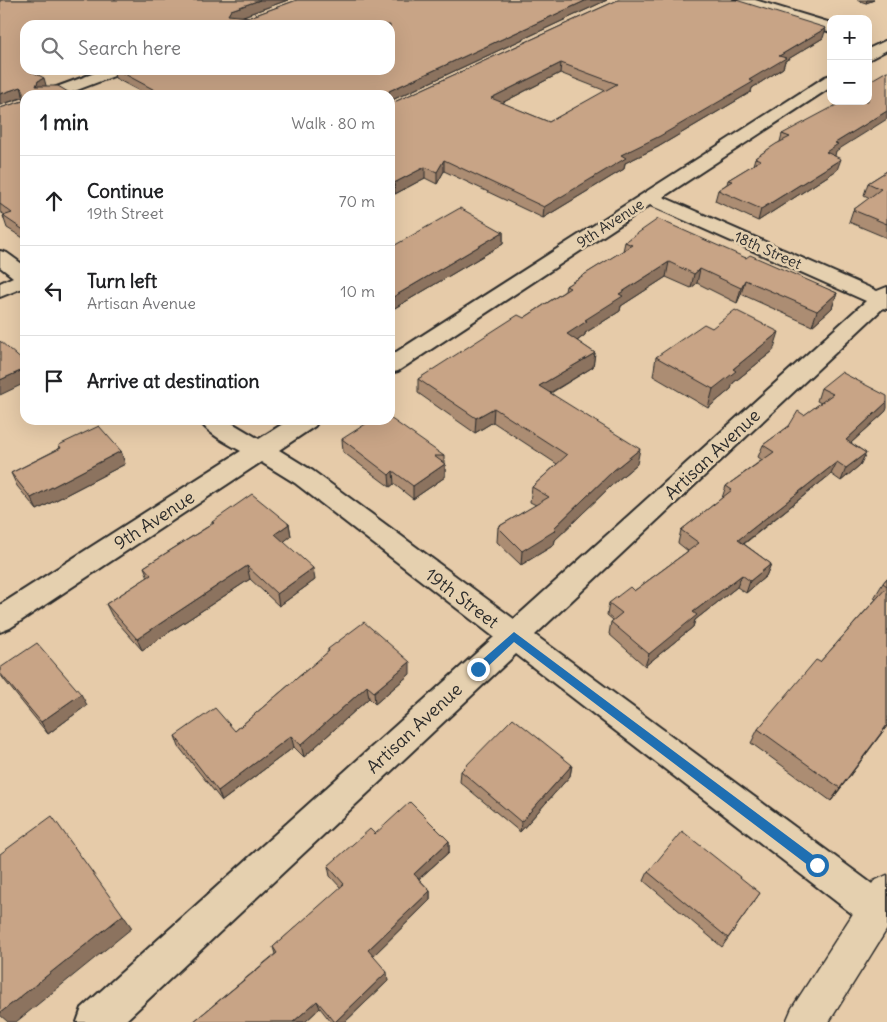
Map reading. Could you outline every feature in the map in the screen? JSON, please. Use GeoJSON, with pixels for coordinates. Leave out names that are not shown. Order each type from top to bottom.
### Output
{"type":"FeatureCollection","features":[{"type":"Feature","properties":{"kind":"main road"},"geometry":{"type":"LineString","coordinates":[[806,1022],[882,902]]}},
{"type":"Feature","properties":{"kind":"street"},"geometry":{"type":"LineString","coordinates":[[740,0],[827,27]]}},
{"type":"Feature","properties":{"kind":"street"},"geometry":{"type":"LineString","coordinates":[[872,41],[886,46]]}},
{"type":"Feature","properties":{"kind":"street"},"geometry":{"type":"LineString","coordinates":[[872,54],[886,46]]}},
{"type":"Feature","properties":{"kind":"street"},"geometry":{"type":"LineString","coordinates":[[63,90],[103,75]]}},
{"type":"Feature","properties":{"kind":"street","name":"9th Avenue"},"geometry":{"type":"LineString","coordinates":[[395,363],[827,83]]}},
{"type":"Feature","properties":{"kind":"street","name":"18th Street"},"geometry":{"type":"LineString","coordinates":[[649,198],[885,298]]}},
{"type":"Feature","properties":{"kind":"street"},"geometry":{"type":"LineString","coordinates":[[0,257],[20,274]]}},
{"type":"Feature","properties":{"kind":"street"},"geometry":{"type":"LineString","coordinates":[[0,291],[20,281]]}},
{"type":"Feature","properties":{"kind":"street","name":"Artisan Avenue"},"geometry":{"type":"LineString","coordinates":[[96,1022],[514,636],[885,298]]}},
{"type":"Feature","properties":{"kind":"street","name":"19th Street"},"geometry":{"type":"LineString","coordinates":[[217,425],[227,433],[294,470],[514,636],[882,902]]}},
{"type":"Feature","properties":{"kind":"street","name":"9th Avenue"},"geometry":{"type":"LineString","coordinates":[[0,620],[299,425]]}},
{"type":"Feature","properties":{"kind":"building"},"geometry":{"type":"Polygon","coordinates":[[[0,0],[260,0],[231,10],[228,15],[250,17],[297,0],[587,0],[391,90],[155,90],[126,75],[395,75],[395,20],[20,20],[20,75],[38,75],[44,78],[38,81],[36,86],[58,86],[65,90],[23,90],[21,87],[0,94],[0,0]]]}},
{"type":"Feature","properties":{"kind":"building"},"geometry":{"type":"Polygon","coordinates":[[[618,0],[736,0],[826,28],[779,56],[786,58],[749,80],[753,82],[660,136],[621,155],[626,158],[544,207],[444,160],[437,172],[425,167],[395,182],[395,102],[618,0]],[[561,63],[491,98],[549,122],[617,84],[561,63]]]}},
{"type":"Feature","properties":{"kind":"building"},"geometry":{"type":"Polygon","coordinates":[[[887,71],[887,111],[835,143],[838,144],[826,152],[841,159],[761,209],[718,190],[732,181],[728,180],[761,160],[755,158],[790,137],[782,134],[836,105],[872,105],[872,80],[887,71]]]}},
{"type":"Feature","properties":{"kind":"building"},"geometry":{"type":"Polygon","coordinates":[[[20,102],[20,228],[3,216],[12,213],[0,204],[0,108],[20,102]]]}},
{"type":"Feature","properties":{"kind":"building"},"geometry":{"type":"Polygon","coordinates":[[[887,171],[887,224],[853,210],[881,189],[868,183],[887,171]]]}},
{"type":"Feature","properties":{"kind":"building"},"geometry":{"type":"Polygon","coordinates":[[[460,208],[503,232],[395,296],[395,245],[460,208]]]}},
{"type":"Feature","properties":{"kind":"building"},"geometry":{"type":"Polygon","coordinates":[[[658,219],[746,258],[750,255],[837,293],[817,311],[745,280],[741,288],[700,269],[694,274],[669,262],[619,294],[623,296],[567,334],[595,353],[539,386],[640,449],[614,470],[554,528],[556,530],[522,551],[498,527],[549,497],[532,487],[567,455],[494,408],[476,418],[418,379],[518,315],[524,318],[570,288],[566,286],[632,245],[625,242],[658,219]]]}},
{"type":"Feature","properties":{"kind":"building"},"geometry":{"type":"Polygon","coordinates":[[[735,310],[779,332],[733,369],[736,371],[713,389],[656,357],[704,324],[712,328],[735,310]]]}},
{"type":"Feature","properties":{"kind":"building"},"geometry":{"type":"Polygon","coordinates":[[[0,341],[20,359],[20,371],[0,380],[0,341]]]}},
{"type":"Feature","properties":{"kind":"building"},"geometry":{"type":"Polygon","coordinates":[[[841,372],[887,396],[887,402],[846,440],[866,453],[846,468],[837,462],[738,540],[771,564],[750,581],[742,575],[693,612],[697,615],[649,654],[611,622],[622,613],[609,603],[630,587],[634,591],[699,543],[681,530],[732,490],[726,486],[774,452],[763,445],[789,426],[798,411],[804,415],[833,394],[821,388],[841,372]]]}},
{"type":"Feature","properties":{"kind":"building"},"geometry":{"type":"Polygon","coordinates":[[[395,422],[444,456],[434,456],[445,464],[413,486],[393,471],[389,475],[342,439],[364,425],[395,425],[395,422]]]}},
{"type":"Feature","properties":{"kind":"building"},"geometry":{"type":"Polygon","coordinates":[[[99,426],[121,451],[31,498],[11,473],[61,448],[59,445],[99,426]]]}},
{"type":"Feature","properties":{"kind":"building"},"geometry":{"type":"Polygon","coordinates":[[[252,494],[289,524],[275,534],[313,568],[277,594],[247,566],[137,639],[106,604],[151,575],[144,567],[214,523],[212,522],[252,494]]]}},
{"type":"Feature","properties":{"kind":"building"},"geometry":{"type":"Polygon","coordinates":[[[887,578],[887,586],[883,583],[887,578]]]}},
{"type":"Feature","properties":{"kind":"building"},"geometry":{"type":"Polygon","coordinates":[[[887,587],[887,725],[840,788],[758,729],[816,660],[820,662],[887,587]]]}},
{"type":"Feature","properties":{"kind":"building"},"geometry":{"type":"Polygon","coordinates":[[[364,622],[410,662],[374,692],[367,686],[301,745],[291,736],[218,791],[175,736],[215,708],[235,731],[329,651],[328,649],[364,622]]]}},
{"type":"Feature","properties":{"kind":"building"},"geometry":{"type":"Polygon","coordinates":[[[37,643],[81,694],[41,722],[0,673],[0,668],[37,643]]]}},
{"type":"Feature","properties":{"kind":"building"},"geometry":{"type":"Polygon","coordinates":[[[513,718],[572,765],[521,822],[461,771],[513,718]]]}},
{"type":"Feature","properties":{"kind":"building"},"geometry":{"type":"Polygon","coordinates":[[[410,802],[449,841],[414,874],[430,891],[368,950],[387,972],[335,1022],[317,1001],[293,1022],[193,1022],[277,953],[273,947],[344,884],[328,866],[370,829],[375,834],[410,802]]]}},
{"type":"Feature","properties":{"kind":"building"},"geometry":{"type":"Polygon","coordinates":[[[52,816],[123,915],[0,1013],[0,854],[52,816]]]}},
{"type":"Feature","properties":{"kind":"building"},"geometry":{"type":"Polygon","coordinates":[[[682,831],[760,893],[728,938],[648,872],[682,831]]]}},
{"type":"Feature","properties":{"kind":"route"},"geometry":{"type":"LineString","coordinates":[[478,669],[514,636],[817,865]]}}]}
